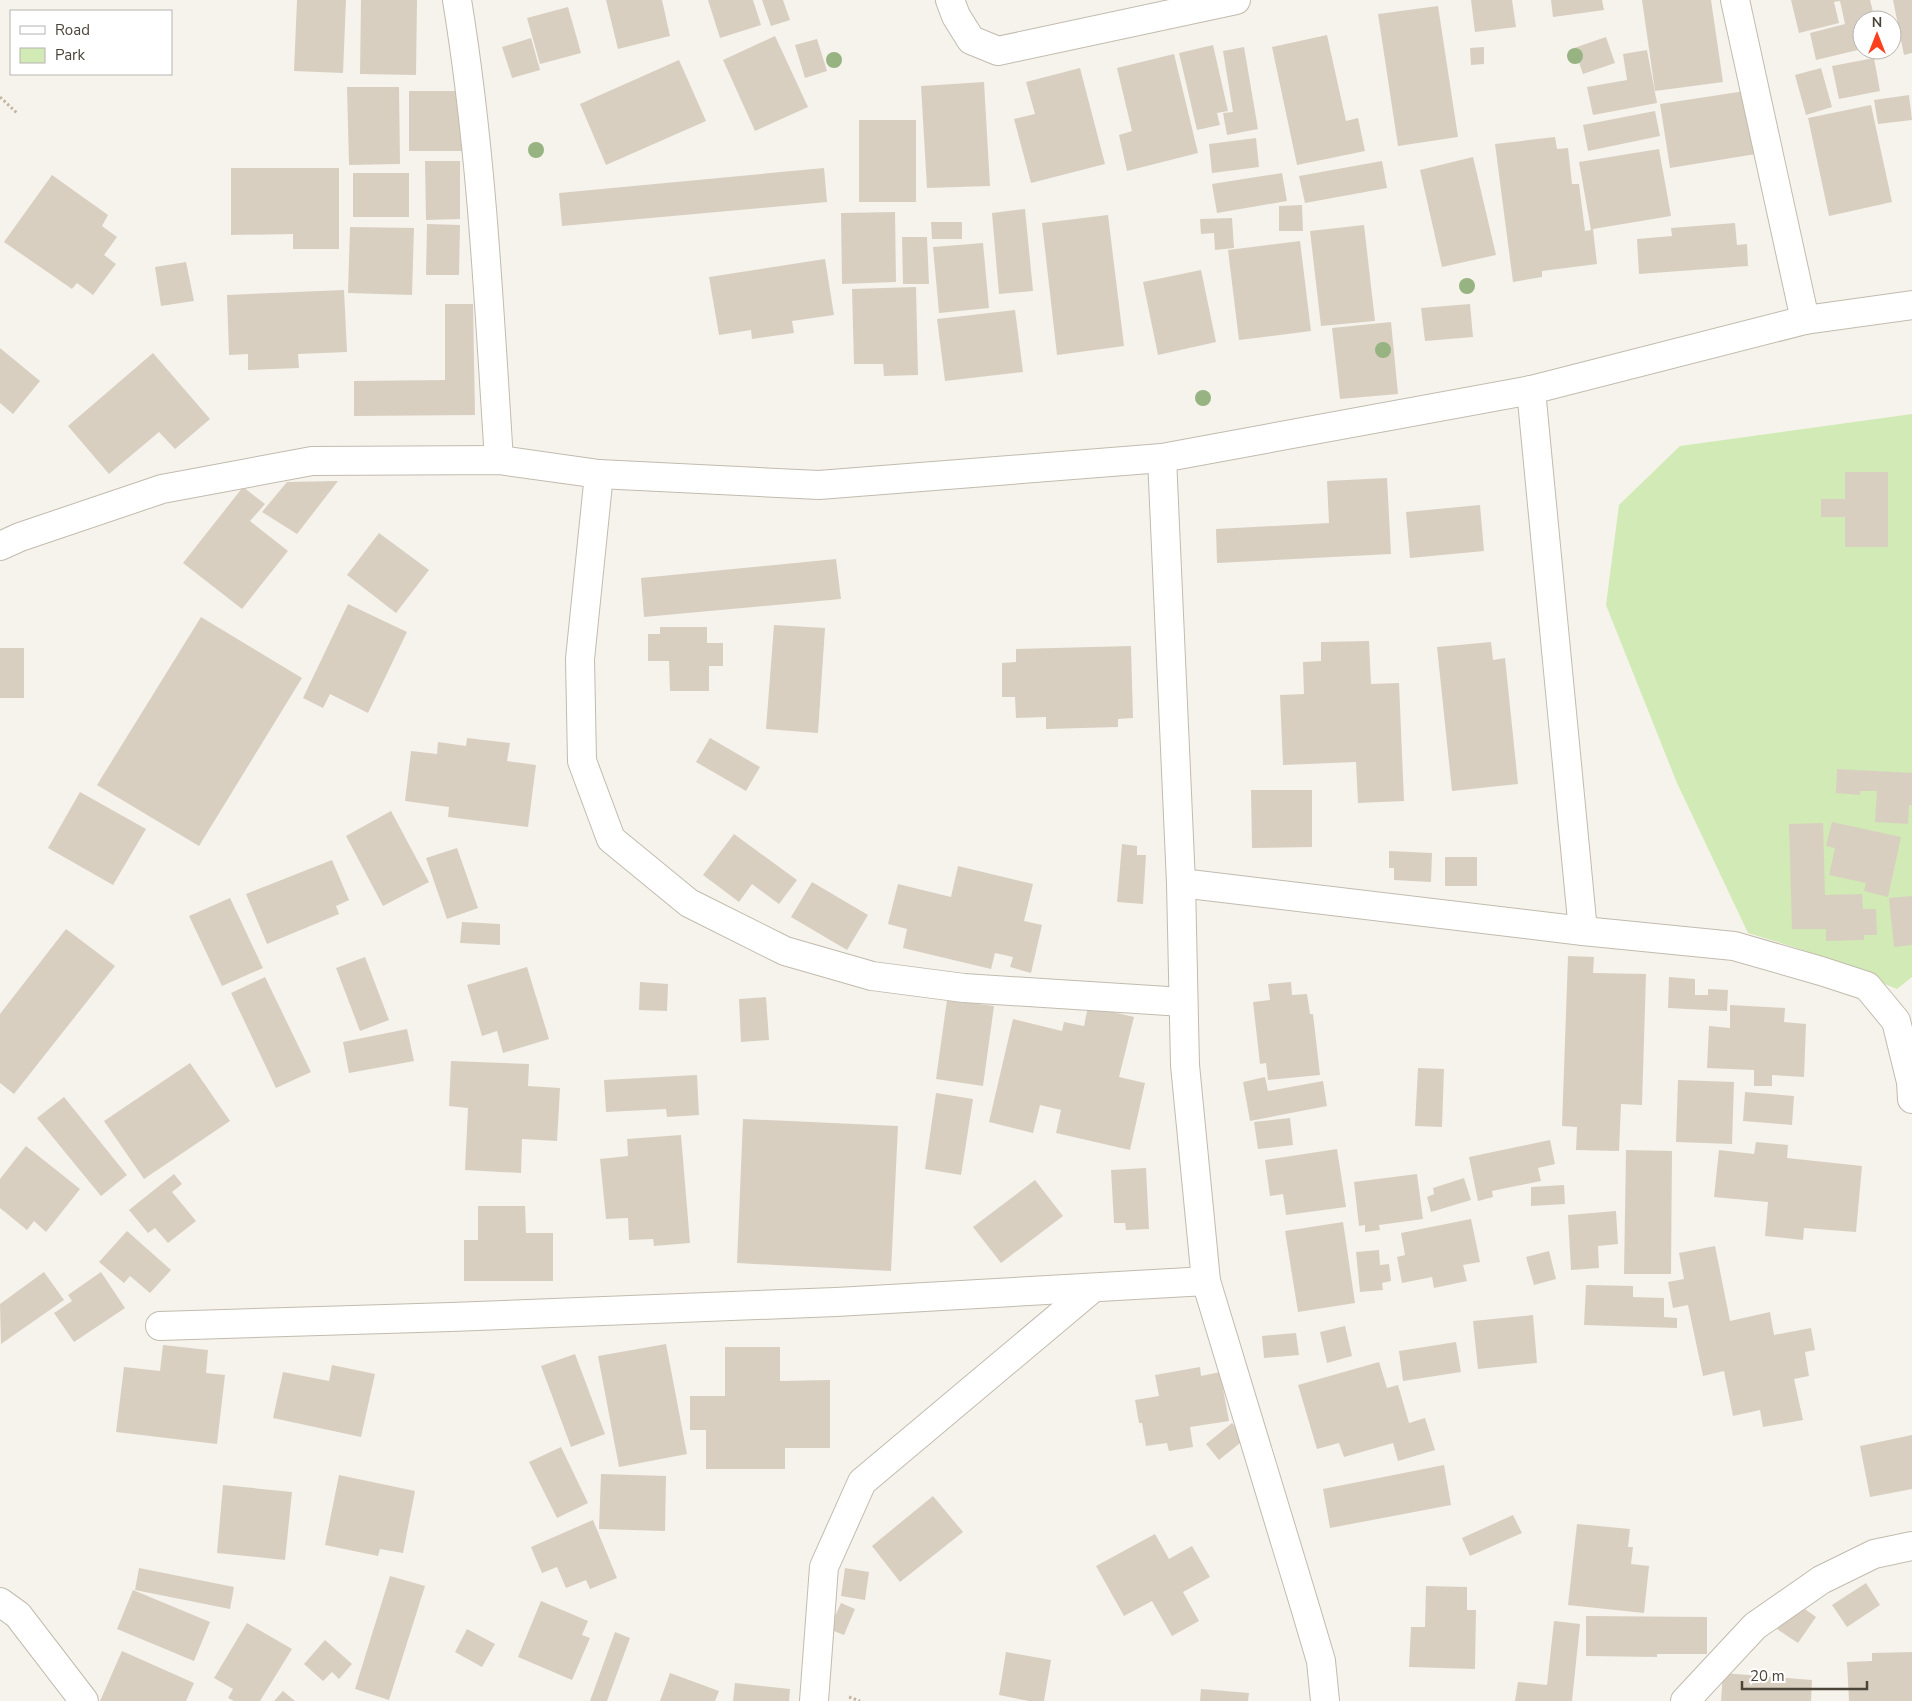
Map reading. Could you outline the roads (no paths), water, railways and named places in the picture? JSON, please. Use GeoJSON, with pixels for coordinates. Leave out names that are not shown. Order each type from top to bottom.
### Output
{"type":"FeatureCollection","features":[{"type":"Feature","properties":{"kind":"street"},"geometry":{"type":"LineString","coordinates":[[457,0],[467,64],[484,242],[499,460]]}},
{"type":"Feature","properties":{"kind":"street"},"geometry":{"type":"LineString","coordinates":[[950,0],[956,16],[971,40],[998,51],[1236,0]]}},
{"type":"Feature","properties":{"kind":"street"},"geometry":{"type":"LineString","coordinates":[[1735,0],[1805,320]]}},
{"type":"Feature","properties":{"kind":"street"},"geometry":{"type":"LineString","coordinates":[[0,546],[20,537],[162,489],[312,461],[499,460],[600,474],[819,486],[1162,458],[1531,390],[1805,320],[1912,305]]}},
{"type":"Feature","properties":{"kind":"street"},"geometry":{"type":"LineString","coordinates":[[1531,390],[1583,931]]}},
{"type":"Feature","properties":{"kind":"street"},"geometry":{"type":"LineString","coordinates":[[1162,458],[1181,883],[1185,1065],[1206,1281],[1305,1607],[1320,1661],[1325,1701]]}},
{"type":"Feature","properties":{"kind":"street"},"geometry":{"type":"LineString","coordinates":[[600,474],[580,659],[582,761],[611,839],[689,903],[785,951],[872,976],[964,988],[1184,1002]]}},
{"type":"Feature","properties":{"kind":"street"},"geometry":{"type":"LineString","coordinates":[[1181,883],[1583,931],[1734,946],[1867,986],[1896,1021],[1911,1082],[1912,1100]]}},
{"type":"Feature","properties":{"kind":"street"},"geometry":{"type":"LineString","coordinates":[[160,1326],[441,1318],[836,1302],[1206,1281]]}},
{"type":"Feature","properties":{"kind":"street"},"geometry":{"type":"LineString","coordinates":[[814,1701],[824,1567],[862,1482],[1093,1288]]}},
{"type":"Feature","properties":{"kind":"street"},"geometry":{"type":"LineString","coordinates":[[1685,1701],[1755,1626],[1820,1580],[1874,1554],[1912,1546]]}},
{"type":"Feature","properties":{"kind":"street"},"geometry":{"type":"LineString","coordinates":[[0,1602],[18,1615],[84,1701]]}}]}
